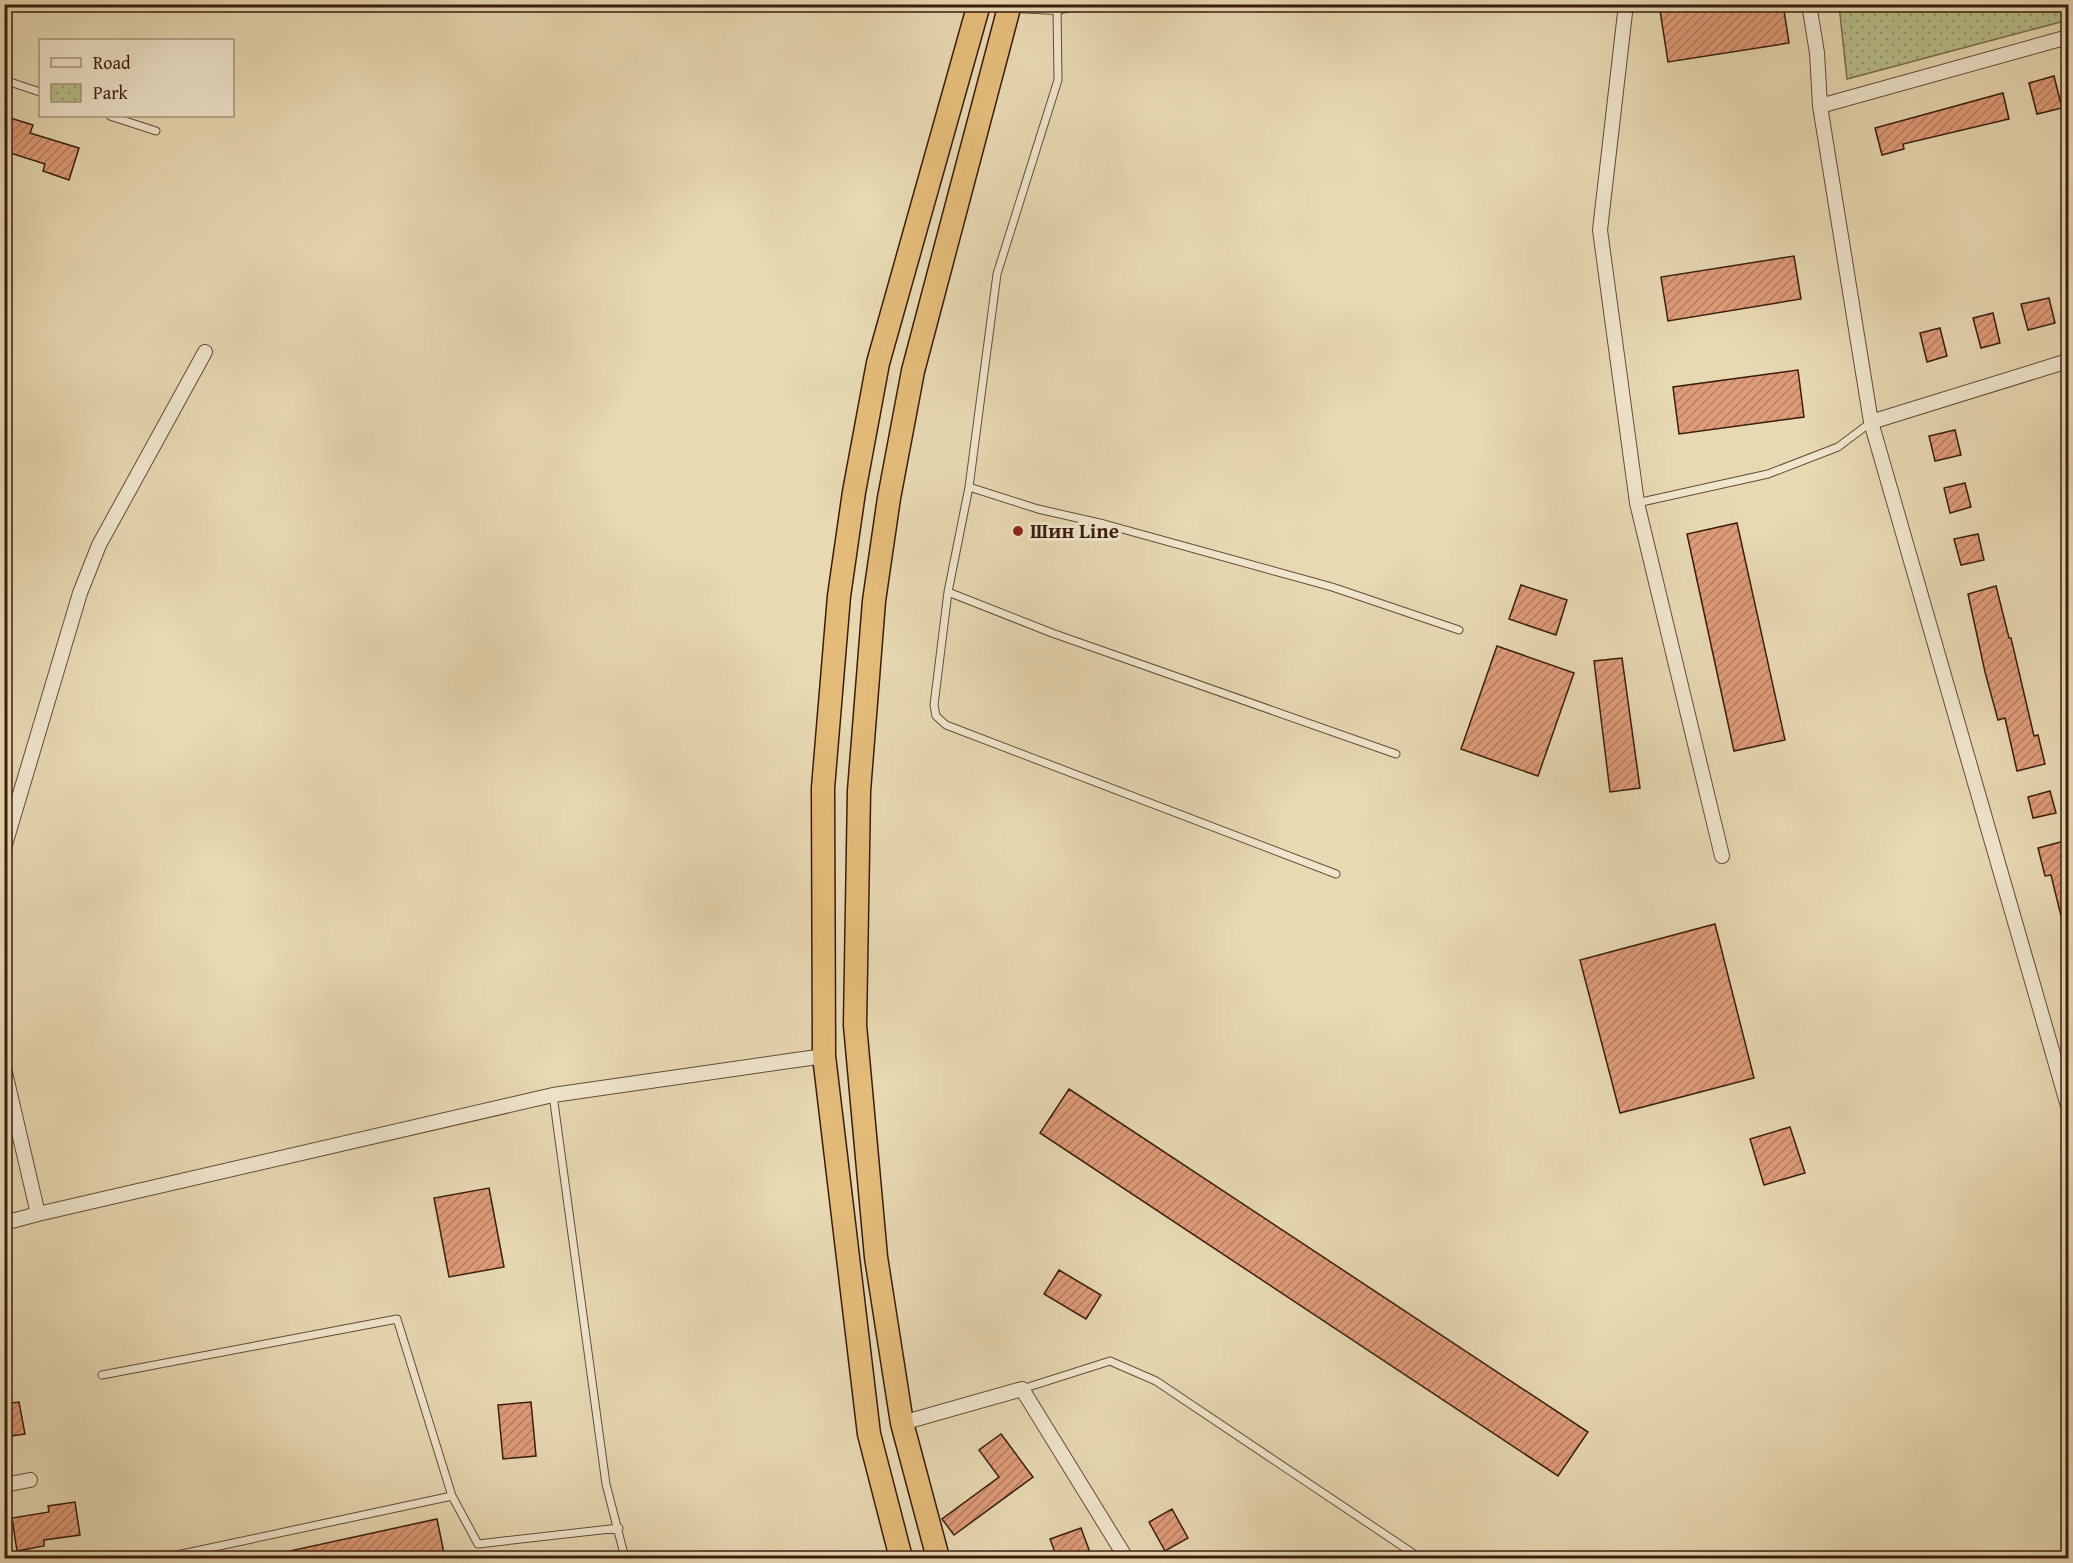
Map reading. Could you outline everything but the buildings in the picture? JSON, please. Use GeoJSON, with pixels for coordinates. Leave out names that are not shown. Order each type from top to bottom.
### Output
{"type":"FeatureCollection","features":[{"type":"Feature","properties":{"kind":"highway"},"geometry":{"type":"LineString","coordinates":[[901,1558],[869,1434],[824,1056],[823,788],[832,661],[854,492],[878,363],[979,4]]}},
{"type":"Feature","properties":{"kind":"highway"},"geometry":{"type":"LineString","coordinates":[[938,1558],[902,1423],[876,1257],[855,1025],[859,791],[867,665],[888,498],[913,371],[1006,5]]}},
{"type":"Feature","properties":{"kind":"street"},"geometry":{"type":"LineString","coordinates":[[1626,4],[1600,230],[1637,503],[1722,856]]}},
{"type":"Feature","properties":{"kind":"street"},"geometry":{"type":"LineString","coordinates":[[1809,4],[1817,53],[1820,106],[1871,422],[2066,1085],[2068,1106]]}},
{"type":"Feature","properties":{"kind":"street"},"geometry":{"type":"LineString","coordinates":[[1006,5],[1063,6]]}},
{"type":"Feature","properties":{"kind":"street"},"geometry":{"type":"LineString","coordinates":[[1820,106],[2068,37]]}},
{"type":"Feature","properties":{"kind":"street"},"geometry":{"type":"LineString","coordinates":[[4,848],[80,592],[99,545],[206,352]]}},
{"type":"Feature","properties":{"kind":"street"},"geometry":{"type":"LineString","coordinates":[[1871,422],[2068,361]]}},
{"type":"Feature","properties":{"kind":"street"},"geometry":{"type":"LineString","coordinates":[[4,1222],[553,1095],[824,1056]]}},
{"type":"Feature","properties":{"kind":"street"},"geometry":{"type":"LineString","coordinates":[[4,1068],[38,1214]]}},
{"type":"Feature","properties":{"kind":"street"},"geometry":{"type":"LineString","coordinates":[[902,1423],[1022,1389],[1126,1558]]}},
{"type":"Feature","properties":{"kind":"street"},"geometry":{"type":"LineString","coordinates":[[4,1485],[30,1480]]}},
{"type":"Feature","properties":{"kind":"lane"},"geometry":{"type":"LineString","coordinates":[[1063,6],[1058,80],[997,274],[969,487],[948,592],[934,705],[936,716],[946,725],[1336,874]]}},
{"type":"Feature","properties":{"kind":"lane"},"geometry":{"type":"LineString","coordinates":[[4,80],[39,92]]}},
{"type":"Feature","properties":{"kind":"lane"},"geometry":{"type":"LineString","coordinates":[[113,117],[156,131]]}},
{"type":"Feature","properties":{"kind":"lane"},"geometry":{"type":"LineString","coordinates":[[1637,503],[1768,474],[1838,447],[1871,422]]}},
{"type":"Feature","properties":{"kind":"lane"},"geometry":{"type":"LineString","coordinates":[[969,487],[1038,509],[1104,524],[1332,588],[1459,630]]}},
{"type":"Feature","properties":{"kind":"lane"},"geometry":{"type":"LineString","coordinates":[[948,592],[1052,633],[1396,754]]}},
{"type":"Feature","properties":{"kind":"lane"},"geometry":{"type":"LineString","coordinates":[[553,1095],[606,1484],[625,1558]]}},
{"type":"Feature","properties":{"kind":"lane"},"geometry":{"type":"LineString","coordinates":[[102,1375],[397,1319],[452,1496],[478,1544],[619,1528]]}},
{"type":"Feature","properties":{"kind":"lane"},"geometry":{"type":"LineString","coordinates":[[1022,1389],[1110,1361],[1156,1380],[1420,1558]]}},
{"type":"Feature","properties":{"kind":"lane"},"geometry":{"type":"LineString","coordinates":[[163,1558],[452,1496]]}},
{"type":"Feature","properties":{"kind":"green space"},"geometry":{"type":"Polygon","coordinates":[[[1839,5],[2068,5],[2068,20],[1847,79],[1839,5]]]}},
{"type":"Feature","properties":{"kind":"place","name":"Шин Line"},"geometry":{"type":"Point","coordinates":[1018,531]}}]}
